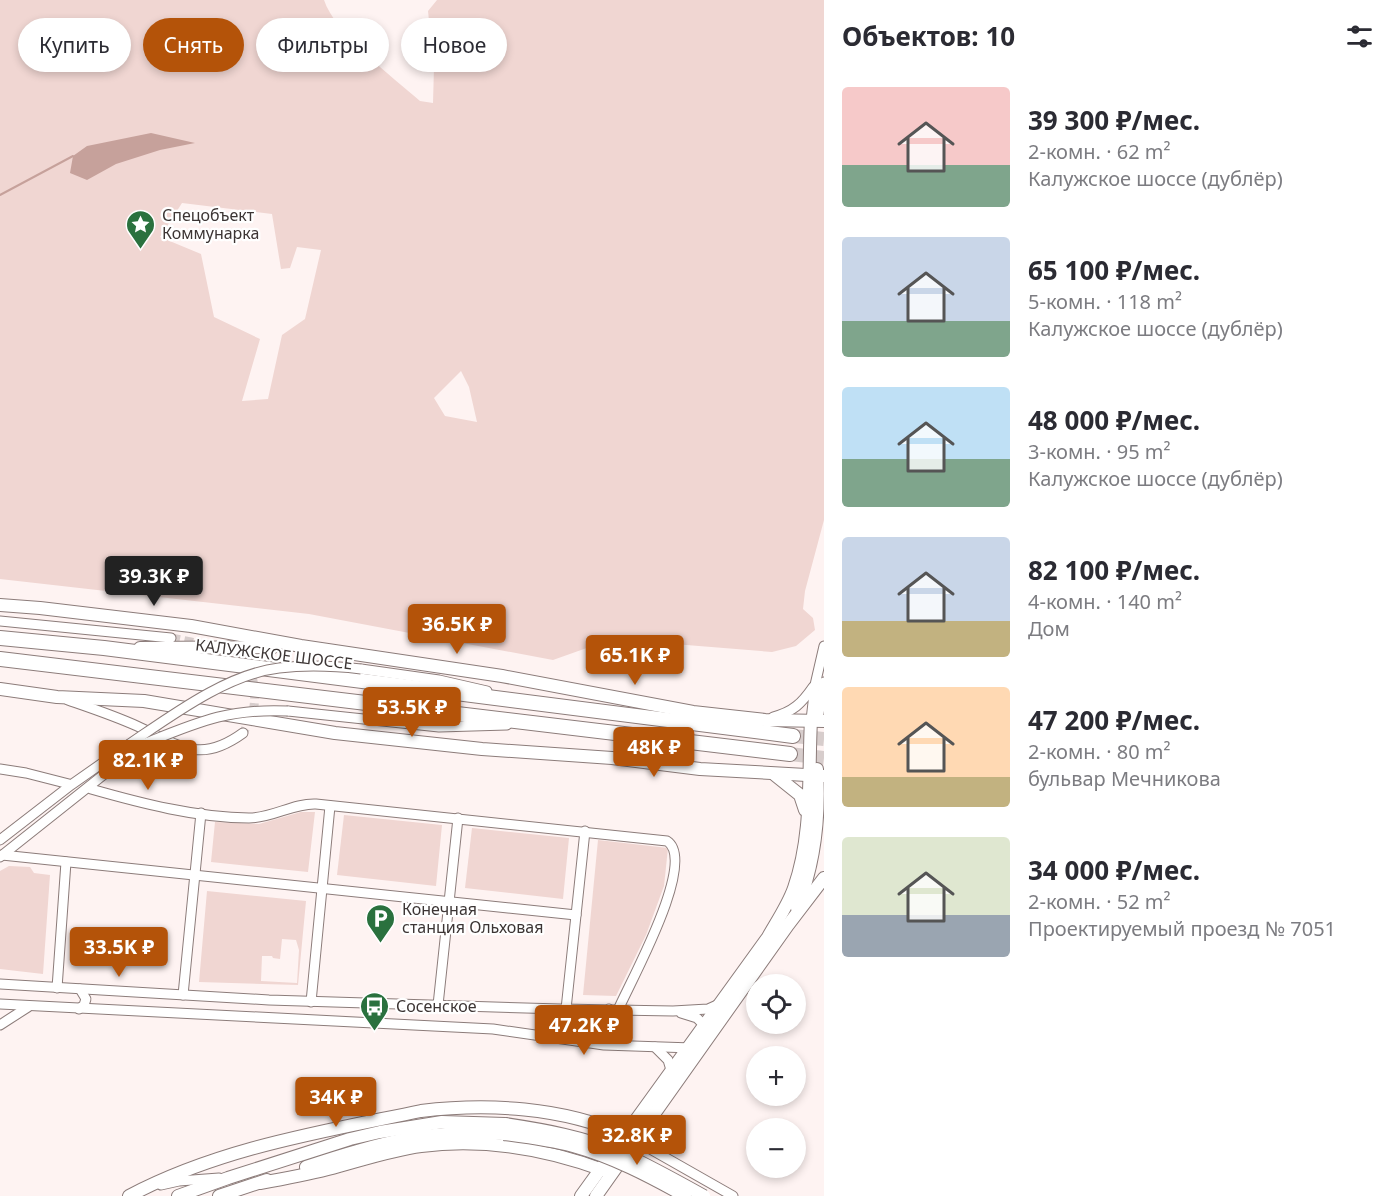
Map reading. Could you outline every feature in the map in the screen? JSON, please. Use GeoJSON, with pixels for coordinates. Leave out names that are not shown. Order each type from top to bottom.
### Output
{"type":"FeatureCollection","features":[{"type":"Feature","properties":{"kind":"highway","name":"КАЛУЖСКОЕ ШОССЕ"},"geometry":{"type":"LineString","coordinates":[[0,638],[104,648],[793,736]]}},
{"type":"Feature","properties":{"kind":"highway"},"geometry":{"type":"LineString","coordinates":[[0,659],[790,754]]}},
{"type":"Feature","properties":{"kind":"main road"},"geometry":{"type":"LineString","coordinates":[[0,605],[191,626],[301,646],[502,676],[693,712],[765,720],[818,720],[817,776],[800,864],[794,888],[784,910],[723,1001],[671,1070],[630,1138],[613,1173],[596,1196]]}},
{"type":"Feature","properties":{"kind":"main road"},"geometry":{"type":"LineString","coordinates":[[104,648],[301,646]]}},
{"type":"Feature","properties":{"kind":"main road"},"geometry":{"type":"LineString","coordinates":[[0,689],[57,697],[144,701],[335,733],[612,758],[700,769],[817,776]]}},
{"type":"Feature","properties":{"kind":"main road"},"geometry":{"type":"LineString","coordinates":[[774,774],[800,795],[807,823]]}},
{"type":"Feature","properties":{"kind":"main road"},"geometry":{"type":"LineString","coordinates":[[788,925],[805,888],[812,863],[818,821],[814,791]]}},
{"type":"Feature","properties":{"kind":"main road"},"geometry":{"type":"LineString","coordinates":[[581,1196],[705,1045],[788,925],[824,878]]}},
{"type":"Feature","properties":{"kind":"main road"},"geometry":{"type":"LineString","coordinates":[[134,1194],[199,1164],[236,1152],[421,1111],[446,1108],[508,1108],[551,1113],[600,1126],[630,1138]]}},
{"type":"Feature","properties":{"kind":"main road"},"geometry":{"type":"LineString","coordinates":[[178,1196],[350,1139],[442,1122],[547,1131],[578,1138],[658,1170],[704,1196]]}},
{"type":"Feature","properties":{"kind":"main road"},"geometry":{"type":"LineString","coordinates":[[219,1196],[362,1148],[446,1132],[504,1129],[605,1157],[685,1196]]}},
{"type":"Feature","properties":{"kind":"main road"},"geometry":{"type":"LineString","coordinates":[[260,1183],[309,1174],[419,1147],[464,1143],[500,1144],[522,1148],[613,1173]]}},
{"type":"Feature","properties":{"kind":"street"},"geometry":{"type":"LineString","coordinates":[[0,621],[171,638]]}},
{"type":"Feature","properties":{"kind":"street"},"geometry":{"type":"LineString","coordinates":[[818,720],[819,684],[824,646]]}},
{"type":"Feature","properties":{"kind":"street"},"geometry":{"type":"LineString","coordinates":[[0,840],[71,785],[201,699],[240,679],[278,668],[362,669],[440,680],[536,704]]}},
{"type":"Feature","properties":{"kind":"street"},"geometry":{"type":"LineString","coordinates":[[818,720],[822,703],[819,684]]}},
{"type":"Feature","properties":{"kind":"street"},"geometry":{"type":"LineString","coordinates":[[765,720],[787,714],[798,707],[819,684]]}},
{"type":"Feature","properties":{"kind":"street"},"geometry":{"type":"LineString","coordinates":[[57,697],[135,725],[188,749],[220,748],[243,733]]}},
{"type":"Feature","properties":{"kind":"street"},"geometry":{"type":"LineString","coordinates":[[1,856],[141,745],[199,722],[233,712],[288,711],[439,727],[537,724]]}},
{"type":"Feature","properties":{"kind":"street"},"geometry":{"type":"LineString","coordinates":[[0,769],[69,784]]}},
{"type":"Feature","properties":{"kind":"street"},"geometry":{"type":"LineString","coordinates":[[91,789],[146,804],[201,813],[255,818],[301,805],[330,806],[664,839],[672,844],[676,852],[662,918],[613,1010]]}},
{"type":"Feature","properties":{"kind":"street"},"geometry":{"type":"LineString","coordinates":[[311,1002],[330,806]]}},
{"type":"Feature","properties":{"kind":"street"},"geometry":{"type":"LineString","coordinates":[[183,995],[201,813]]}},
{"type":"Feature","properties":{"kind":"street"},"geometry":{"type":"LineString","coordinates":[[438,1005],[458,818]]}},
{"type":"Feature","properties":{"kind":"street"},"geometry":{"type":"LineString","coordinates":[[566,1010],[585,831]]}},
{"type":"Feature","properties":{"kind":"street"},"geometry":{"type":"LineString","coordinates":[[24,838],[23,850],[27,858]]}},
{"type":"Feature","properties":{"kind":"street"},"geometry":{"type":"LineString","coordinates":[[1,856],[576,915]]}},
{"type":"Feature","properties":{"kind":"street"},"geometry":{"type":"LineString","coordinates":[[57,988],[66,862]]}},
{"type":"Feature","properties":{"kind":"street"},"geometry":{"type":"LineString","coordinates":[[0,984],[311,1002],[566,1010],[708,1009],[723,1001]]}},
{"type":"Feature","properties":{"kind":"street"},"geometry":{"type":"LineString","coordinates":[[79,1009],[84,1005],[86,999],[80,989]]}},
{"type":"Feature","properties":{"kind":"street"},"geometry":{"type":"LineString","coordinates":[[0,1023],[2,1013],[0,1006],[30,1006],[493,1029],[604,1045],[688,1048],[705,1045],[708,1030],[705,1025],[698,1018],[673,1011]]}},
{"type":"Feature","properties":{"kind":"street"},"geometry":{"type":"LineString","coordinates":[[0,1023],[30,1006]]}},
{"type":"Feature","properties":{"kind":"street"},"geometry":{"type":"LineString","coordinates":[[604,1045],[613,1042],[621,1032],[613,1010]]}},
{"type":"Feature","properties":{"kind":"street"},"geometry":{"type":"LineString","coordinates":[[655,1047],[668,1060],[671,1070]]}},
{"type":"Feature","properties":{"kind":"street"},"geometry":{"type":"LineString","coordinates":[[630,1138],[733,1196]]}},
{"type":"Feature","properties":{"kind":"street"},"geometry":{"type":"LineString","coordinates":[[134,1194],[179,1181],[228,1178]]}},
{"type":"Feature","properties":{"kind":"shaded area"},"geometry":{"type":"Polygon","coordinates":[[[0,0],[324,0],[334,18],[256,18],[256,72],[387,72],[420,101],[433,103],[434,72],[507,72],[507,18],[429,18],[428,11],[437,0],[824,0],[824,520],[805,591],[803,609],[813,618],[815,630],[796,646],[772,652],[612,639],[553,660],[309,614],[0,579],[0,0]],[[182,203],[160,237],[201,254],[214,317],[260,339],[242,401],[268,399],[282,335],[305,319],[321,250],[297,247],[290,268],[281,269],[272,214],[182,203]],[[461,371],[434,398],[445,416],[477,422],[469,387],[461,371]]]}},
{"type":"Feature","properties":{"kind":"shaded area"},"geometry":{"type":"Polygon","coordinates":[[[151,133],[195,143],[160,150],[116,164],[87,180],[70,173],[73,156],[87,146],[151,133]]]}},
{"type":"Feature","properties":{"kind":"shaded area"},"geometry":{"type":"Polygon","coordinates":[[[301,812],[315,812],[308,872],[211,862],[215,822],[259,824],[301,812]]]}},
{"type":"Feature","properties":{"kind":"shaded area"},"geometry":{"type":"Polygon","coordinates":[[[344,815],[442,825],[436,886],[337,875],[344,815]]]}},
{"type":"Feature","properties":{"kind":"shaded area"},"geometry":{"type":"Polygon","coordinates":[[[472,828],[569,838],[563,899],[465,888],[472,828]]]}},
{"type":"Feature","properties":{"kind":"shaded area"},"geometry":{"type":"Polygon","coordinates":[[[598,840],[668,848],[664,886],[646,935],[616,996],[583,995],[598,840]]]}},
{"type":"Feature","properties":{"kind":"shaded area"},"geometry":{"type":"Polygon","coordinates":[[[9,866],[30,867],[34,873],[50,875],[43,974],[0,969],[0,871],[9,866]]]}},
{"type":"Feature","properties":{"kind":"shaded area"},"geometry":{"type":"Polygon","coordinates":[[[207,891],[306,901],[298,985],[199,982],[207,891]],[[282,939],[280,959],[262,956],[261,981],[297,983],[299,950],[296,940],[282,939]]]}},
{"type":"Feature","properties":{"kind":"waterway"},"geometry":{"type":"LineString","coordinates":[[0,195],[73,156]]}},
{"type":"Feature","properties":{"kind":"tunnel"},"geometry":{"type":"LineString","coordinates":[[171,638],[201,644]]}},
{"type":"Feature","properties":{"kind":"tunnel"},"geometry":{"type":"LineString","coordinates":[[226,648],[242,657],[254,683],[253,712],[243,733]]}},
{"type":"Feature","properties":{"kind":"tunnel"},"geometry":{"type":"LineString","coordinates":[[793,736],[824,739]]}},
{"type":"Feature","properties":{"kind":"tunnel"},"geometry":{"type":"LineString","coordinates":[[790,754],[824,758]]}},
{"type":"Feature","properties":{"kind":"place","name":"Спецобъект Коммунарка"},"geometry":{"type":"Point","coordinates":[141,250]}},
{"type":"Feature","properties":{"kind":"place","name":"Конечная станция Ольховая"},"geometry":{"type":"Point","coordinates":[381,944]}},
{"type":"Feature","properties":{"kind":"place","name":"Сосенское"},"geometry":{"type":"Point","coordinates":[375,1032]}}]}
